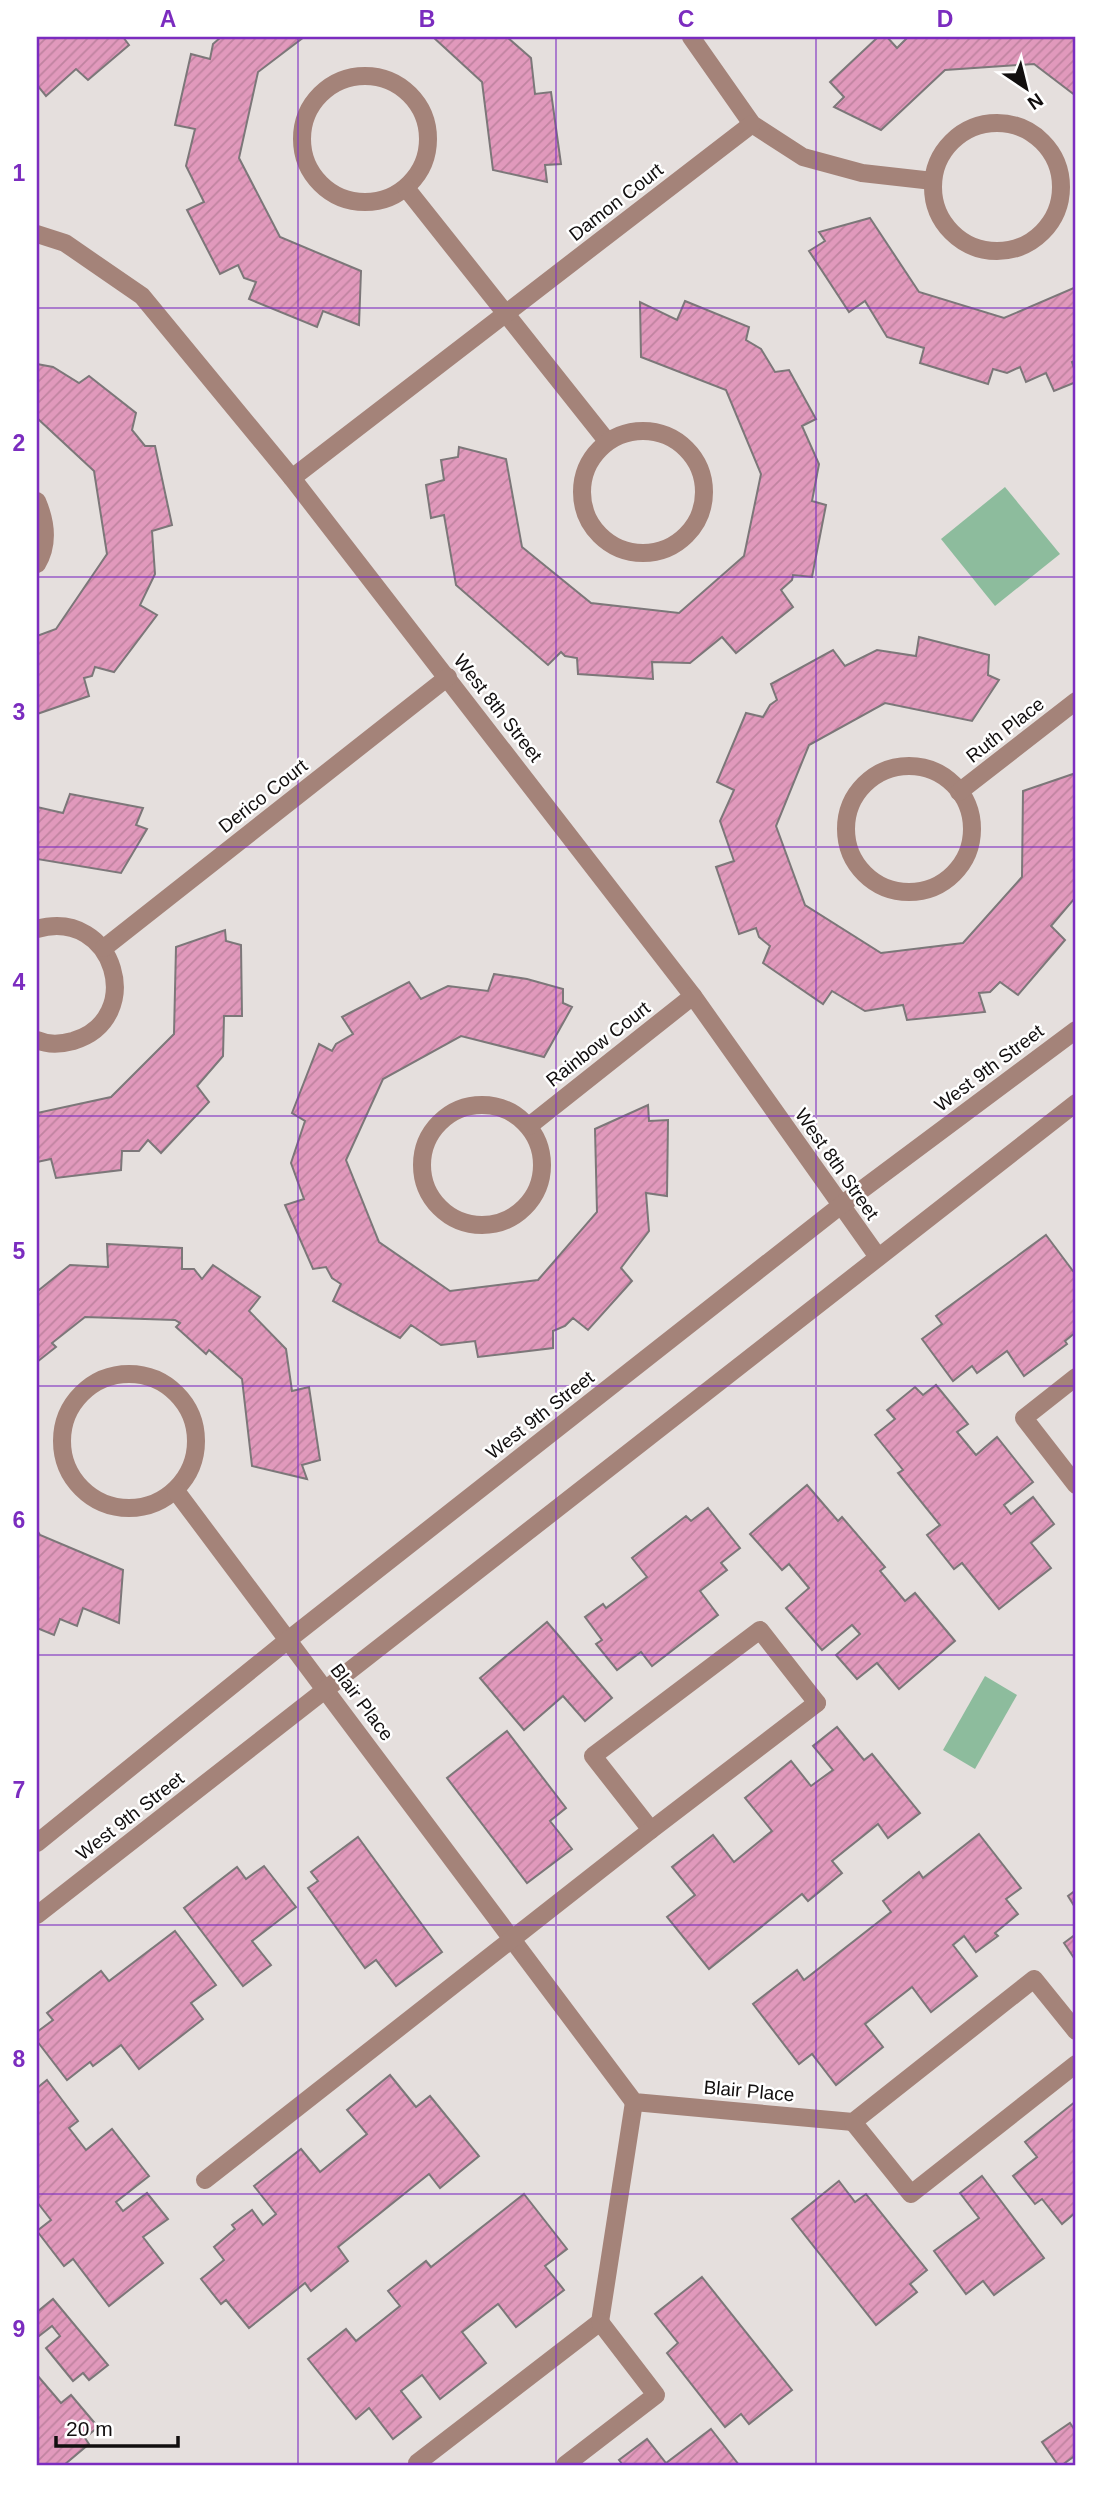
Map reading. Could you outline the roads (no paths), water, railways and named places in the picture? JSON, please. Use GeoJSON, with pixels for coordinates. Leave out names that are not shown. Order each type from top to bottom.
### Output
{"type":"FeatureCollection","features":[{"type":"Feature","properties":{"kind":"street"},"geometry":{"type":"LineString","coordinates":[[691,37],[752,124],[803,157],[862,173],[933,181]]}},
{"type":"Feature","properties":{"kind":"street"},"geometry":{"type":"LineString","coordinates":[[361,76],[383,78],[401,87],[414,100],[424,117],[428,136],[426,155],[418,173],[406,188],[387,198],[365,203],[344,199],[325,189],[311,172],[302,142],[308,110],[322,93],[340,81],[361,76]]}},
{"type":"Feature","properties":{"kind":"street"},"geometry":{"type":"LineString","coordinates":[[991,123],[1013,125],[1033,134],[1049,149],[1059,169],[1061,191],[1056,211],[1046,228],[1030,242],[1012,249],[992,251],[972,246],[955,236],[942,220],[934,202],[933,181],[939,160],[952,142],[970,130],[991,123]]}},
{"type":"Feature","properties":{"kind":"street","name":"Damon Court"},"geometry":{"type":"LineString","coordinates":[[292,478],[752,124]]}},
{"type":"Feature","properties":{"kind":"street"},"geometry":{"type":"LineString","coordinates":[[406,188],[607,441]]}},
{"type":"Feature","properties":{"kind":"street","name":"West 8th Street"},"geometry":{"type":"LineString","coordinates":[[37,234],[65,243],[142,296],[292,478],[693,996],[878,1257]]}},
{"type":"Feature","properties":{"kind":"street"},"geometry":{"type":"LineString","coordinates":[[648,430],[668,435],[686,447],[698,464],[704,484],[703,505],[695,525],[681,541],[662,550],[641,553],[620,549],[604,539],[591,526],[583,509],[581,489],[585,471],[594,454],[607,441],[627,432],[648,430]]}},
{"type":"Feature","properties":{"kind":"street"},"geometry":{"type":"LineString","coordinates":[[37,501],[43,516],[46,537],[37,564]]}},
{"type":"Feature","properties":{"kind":"street","name":"Derico Court"},"geometry":{"type":"LineString","coordinates":[[104,948],[448,677]]}},
{"type":"Feature","properties":{"kind":"street","name":"Ruth Place"},"geometry":{"type":"LineString","coordinates":[[959,792],[1076,701]]}},
{"type":"Feature","properties":{"kind":"street","name":"Ruth Place"},"geometry":{"type":"LineString","coordinates":[[902,766],[924,768],[943,777],[959,792],[969,810],[972,830],[969,850],[959,868],[943,882],[925,891],[905,892],[885,888],[867,877],[854,862],[847,843],[846,822],[851,803],[864,785],[881,773],[902,766]]}},
{"type":"Feature","properties":{"kind":"street"},"geometry":{"type":"LineString","coordinates":[[37,929],[69,926],[88,934],[104,948],[112,964],[115,982],[114,999],[107,1016],[95,1029],[80,1039],[63,1044],[37,1040]]}},
{"type":"Feature","properties":{"kind":"street","name":"Rainbow Court"},"geometry":{"type":"LineString","coordinates":[[529,1126],[693,996]]}},
{"type":"Feature","properties":{"kind":"street","name":"West 9th Street"},"geometry":{"type":"LineString","coordinates":[[37,1843],[288,1640],[840,1206],[1076,1030]]}},
{"type":"Feature","properties":{"kind":"street","name":"West 9th Street"},"geometry":{"type":"LineString","coordinates":[[37,1915],[1076,1103]]}},
{"type":"Feature","properties":{"kind":"street"},"geometry":{"type":"LineString","coordinates":[[473,1104],[494,1105],[513,1112],[529,1126],[539,1143],[542,1162],[540,1181],[532,1199],[518,1213],[500,1222],[481,1225],[462,1222],[444,1212],[431,1198],[423,1180],[421,1161],[426,1141],[437,1124],[453,1111],[473,1104]]}},
{"type":"Feature","properties":{"kind":"street"},"geometry":{"type":"LineString","coordinates":[[138,1374],[158,1380],[176,1392],[193,1420],[196,1453],[189,1473],[176,1491],[155,1503],[133,1509],[109,1506],[89,1495],[73,1479],[63,1458],[62,1436],[67,1415],[78,1396],[95,1382],[116,1375],[138,1374]]}},
{"type":"Feature","properties":{"kind":"street"},"geometry":{"type":"LineString","coordinates":[[1076,1377],[1024,1418],[1076,1485]]}},
{"type":"Feature","properties":{"kind":"street","name":"Blair Place"},"geometry":{"type":"LineString","coordinates":[[176,1491],[634,2102],[853,2122]]}},
{"type":"Feature","properties":{"kind":"street"},"geometry":{"type":"LineString","coordinates":[[205,2180],[650,1830],[817,1703],[760,1630],[593,1756],[650,1830]]}},
{"type":"Feature","properties":{"kind":"street"},"geometry":{"type":"LineString","coordinates":[[1076,2031],[1034,1979],[853,2122],[911,2194],[1076,2064]]}},
{"type":"Feature","properties":{"kind":"street"},"geometry":{"type":"LineString","coordinates":[[419,2465],[417,2463],[600,2322],[634,2102]]}},
{"type":"Feature","properties":{"kind":"street"},"geometry":{"type":"LineString","coordinates":[[565,2465],[656,2395],[600,2322]]}}]}
